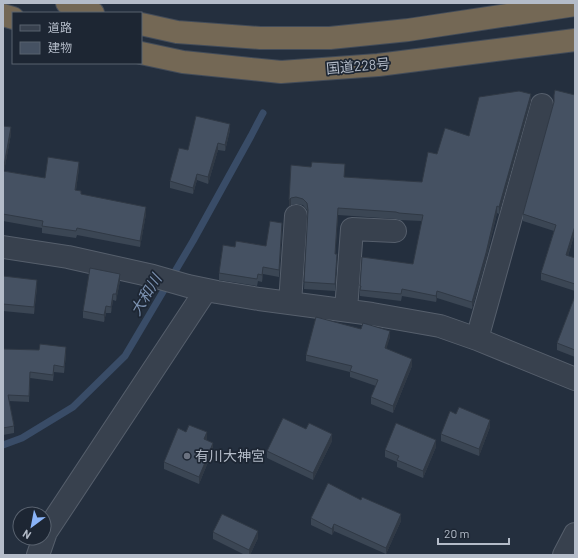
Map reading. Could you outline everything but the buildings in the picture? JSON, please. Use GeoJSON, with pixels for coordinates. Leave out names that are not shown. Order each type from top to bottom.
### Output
{"type":"FeatureCollection","features":[{"type":"Feature","properties":{"kind":"highway"},"geometry":{"type":"LineString","coordinates":[[67,3],[90,12]]}},
{"type":"Feature","properties":{"kind":"highway"},"geometry":{"type":"LineString","coordinates":[[142,24],[177,32],[260,38],[330,38],[408,30],[575,5]]}},
{"type":"Feature","properties":{"kind":"highway","name":"国道228号"},"geometry":{"type":"LineString","coordinates":[[142,53],[183,62],[281,72],[378,65],[575,40]]}},
{"type":"Feature","properties":{"kind":"street"},"geometry":{"type":"LineString","coordinates":[[477,339],[542,105]]}},
{"type":"Feature","properties":{"kind":"street"},"geometry":{"type":"LineString","coordinates":[[290,303],[296,216]]}},
{"type":"Feature","properties":{"kind":"street"},"geometry":{"type":"LineString","coordinates":[[346,310],[352,229],[395,231]]}},
{"type":"Feature","properties":{"kind":"street"},"geometry":{"type":"LineString","coordinates":[[3,247],[68,258],[153,276],[197,288],[259,299],[372,314],[440,326],[477,339],[575,379]]}},
{"type":"Feature","properties":{"kind":"street"},"geometry":{"type":"LineString","coordinates":[[38,555],[46,532],[197,288]]}},
{"type":"Feature","properties":{"kind":"street"},"geometry":{"type":"LineString","coordinates":[[564,555],[575,534]]}},
{"type":"Feature","properties":{"kind":"waterway","name":"大和川"},"geometry":{"type":"LineString","coordinates":[[3,445],[22,438],[73,407],[125,356],[193,241],[263,113]]}},
{"type":"Feature","properties":{"kind":"place","name":"有川大神宮"},"geometry":{"type":"Point","coordinates":[187,456]}}]}
